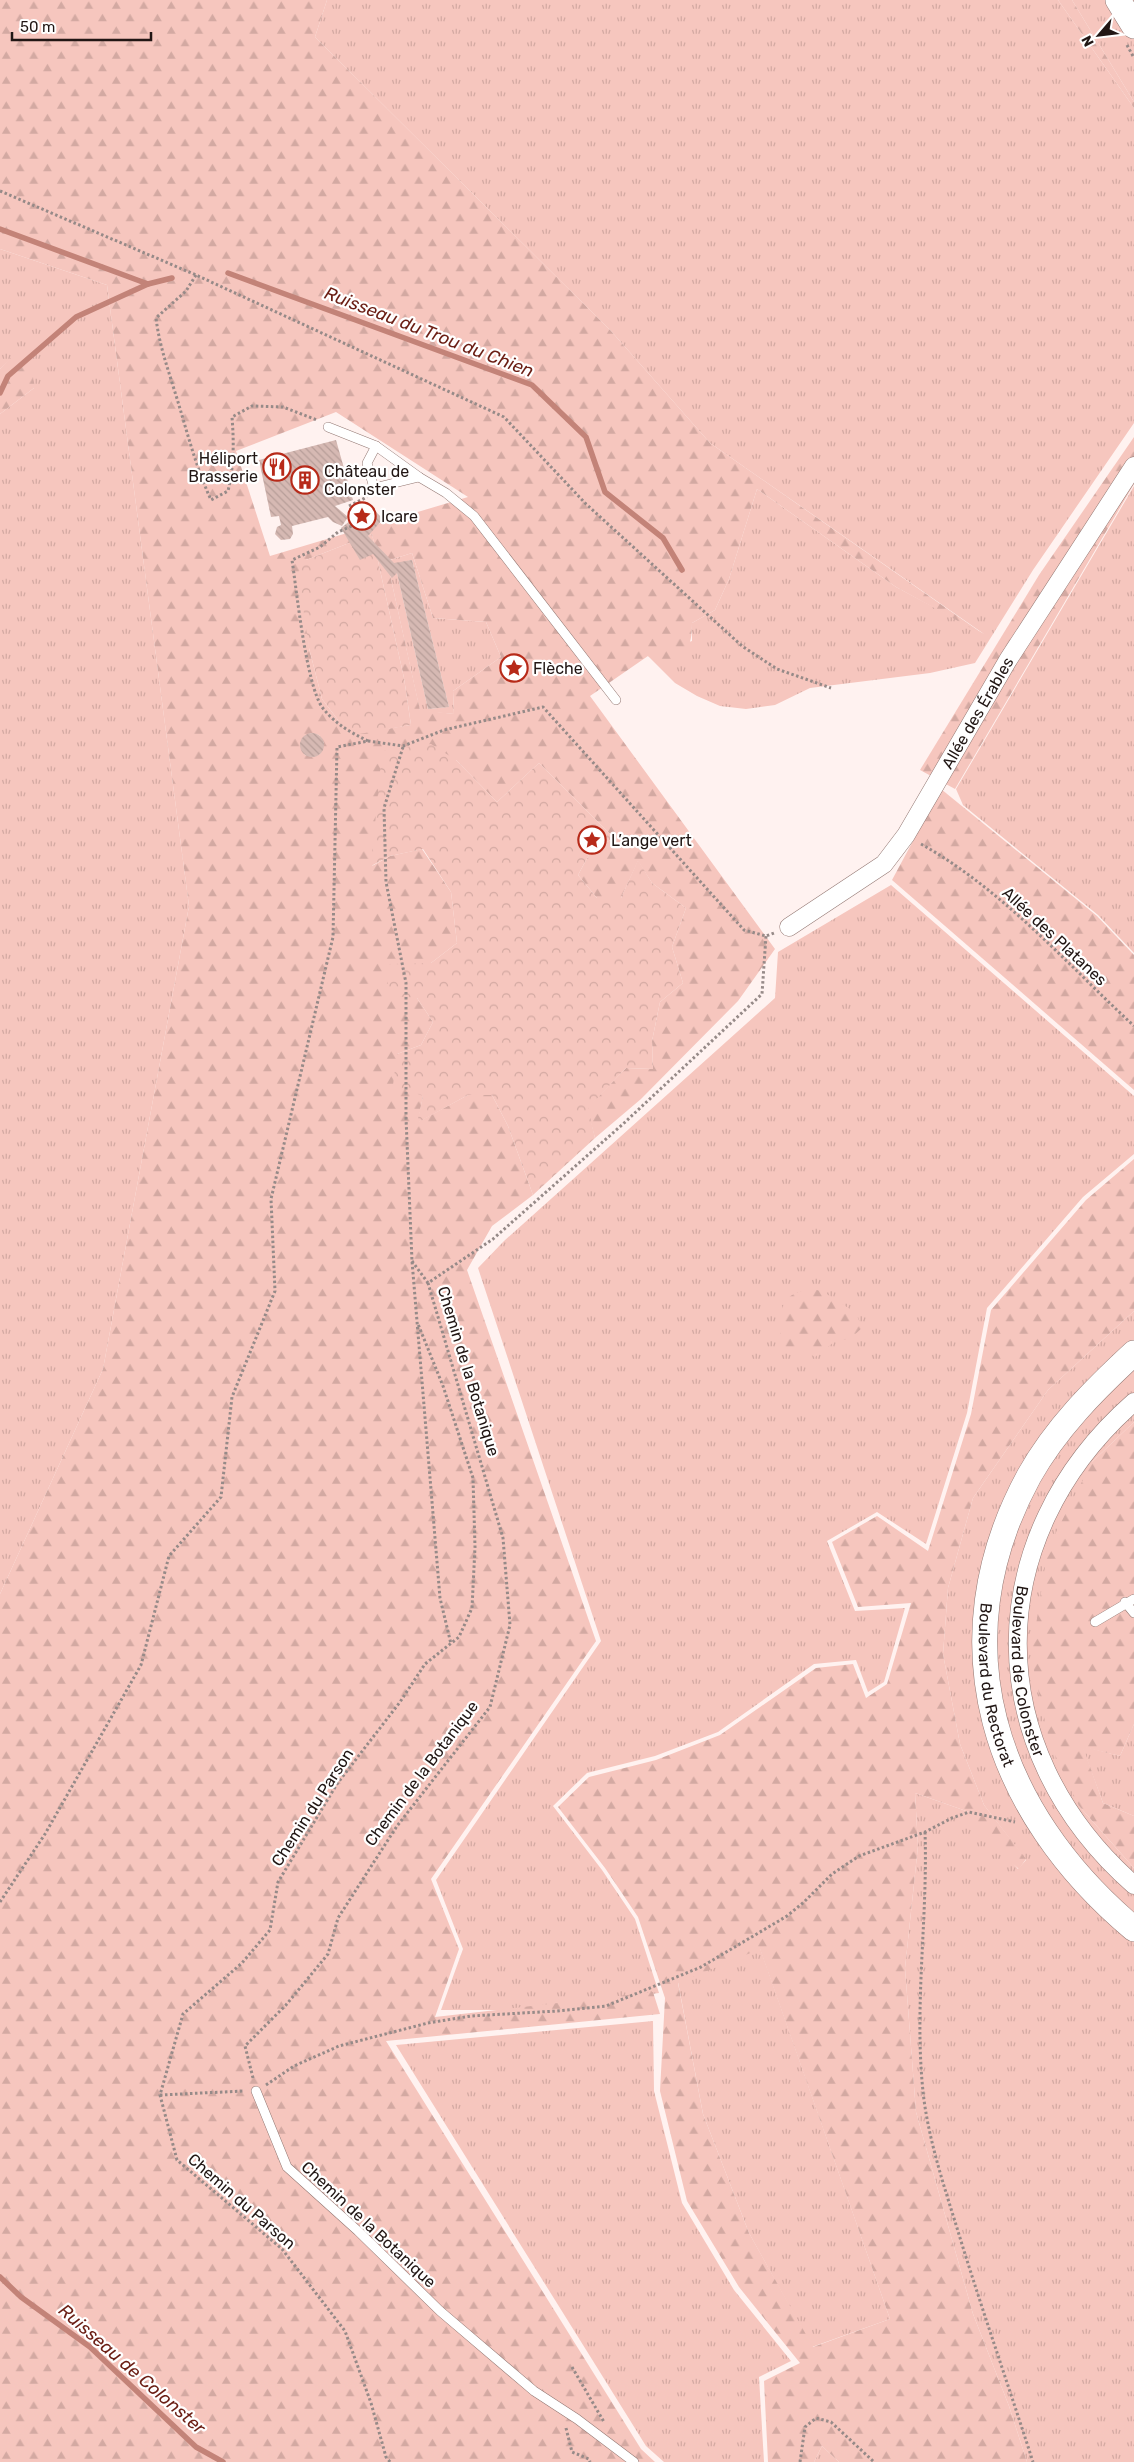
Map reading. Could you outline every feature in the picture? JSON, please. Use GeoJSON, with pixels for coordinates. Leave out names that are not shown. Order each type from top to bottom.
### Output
{"type":"FeatureCollection","features":[{"type":"Feature","properties":{"kind":"main road"},"geometry":{"type":"LineString","coordinates":[[1118,0],[1134,26]]}},
{"type":"Feature","properties":{"kind":"main road","name":"Boulevard du Rectorat"},"geometry":{"type":"LineString","coordinates":[[1134,1352],[1100,1385],[1060,1429],[1035,1467],[1004,1531],[991,1576],[985,1620],[985,1658],[988,1691],[995,1725],[1008,1762],[1024,1798],[1044,1832],[1065,1861],[1092,1890],[1134,1929]]}},
{"type":"Feature","properties":{"kind":"street","name":"Allée des Érables"},"geometry":{"type":"LineString","coordinates":[[789,927],[884,864],[906,835],[1008,660],[1134,466]]}},
{"type":"Feature","properties":{"kind":"street","name":"Boulevard de Colonster"},"geometry":{"type":"LineString","coordinates":[[1134,1402],[1103,1432],[1081,1458],[1060,1489],[1043,1523],[1032,1550],[1024,1582],[1018,1611],[1017,1646],[1025,1711],[1044,1768],[1096,1846],[1134,1885]]}},
{"type":"Feature","properties":{"kind":"lane"},"geometry":{"type":"LineString","coordinates":[[328,428],[376,446],[419,477],[446,493],[474,516],[616,700]]}},
{"type":"Feature","properties":{"kind":"lane"},"geometry":{"type":"LineString","coordinates":[[376,446],[367,464],[374,488],[419,477]]}},
{"type":"Feature","properties":{"kind":"lane"},"geometry":{"type":"LineString","coordinates":[[1095,1622],[1130,1601],[1134,1613]]}},
{"type":"Feature","properties":{"kind":"lane","name":"Chemin de la Botanique"},"geometry":{"type":"LineString","coordinates":[[256,2091],[286,2167],[358,2231],[440,2311],[534,2390],[621,2450],[634,2462]]}},
{"type":"Feature","properties":{"kind":"path"},"geometry":{"type":"LineString","coordinates":[[0,191],[196,274],[504,417],[586,504],[742,646],[777,669],[831,688]]}},
{"type":"Feature","properties":{"kind":"path"},"geometry":{"type":"LineString","coordinates":[[196,274],[186,290],[156,318],[159,343],[174,387],[186,433],[196,466],[211,500],[228,491],[232,477],[234,442],[232,417],[252,406],[283,406],[316,420],[328,428]]}},
{"type":"Feature","properties":{"kind":"path"},"geometry":{"type":"LineString","coordinates":[[373,517],[338,532],[320,546],[292,560],[311,676],[321,706],[341,728],[368,741],[403,746],[444,730],[543,707],[744,930],[766,936],[789,927]]}},
{"type":"Feature","properties":{"kind":"path"},"geometry":{"type":"LineString","coordinates":[[0,1902],[44,1834],[141,1665],[169,1556],[221,1497],[232,1397],[275,1291],[271,1199],[333,937],[338,747],[368,741]]}},
{"type":"Feature","properties":{"kind":"path"},"geometry":{"type":"LineString","coordinates":[[403,746],[384,808],[386,882],[406,983],[406,1118],[412,1260],[440,1598],[451,1644]]}},
{"type":"Feature","properties":{"kind":"path","name":"Allée des Platanes"},"geometry":{"type":"LineString","coordinates":[[906,835],[946,858],[1018,914],[1134,1026]]}},
{"type":"Feature","properties":{"kind":"path","name":"Chemin de la Botanique"},"geometry":{"type":"LineString","coordinates":[[256,2091],[245,2046],[286,2005],[328,1954],[338,1918],[397,1826],[490,1707],[510,1625],[503,1538],[428,1283],[493,1239],[623,1124],[762,994],[766,936]]}},
{"type":"Feature","properties":{"kind":"path"},"geometry":{"type":"LineString","coordinates":[[412,1260],[428,1283]]}},
{"type":"Feature","properties":{"kind":"path","name":"Chemin du Parson"},"geometry":{"type":"LineString","coordinates":[[390,2462],[386,2457],[370,2402],[345,2331],[282,2249],[177,2160],[160,2095],[183,2014],[242,1964],[270,1930],[278,1882],[337,1784],[400,1702],[425,1664],[459,1637],[472,1608],[475,1547],[473,1478],[443,1386],[418,1324]]}},
{"type":"Feature","properties":{"kind":"path"},"geometry":{"type":"LineString","coordinates":[[160,2095],[256,2091],[294,2066],[339,2046],[428,2023],[471,2016],[606,2006],[647,1991],[700,1967],[787,1916],[832,1874],[859,1856],[925,1832],[952,1818],[969,1812],[1015,1822]]}},
{"type":"Feature","properties":{"kind":"path"},"geometry":{"type":"LineString","coordinates":[[925,1832],[926,1872],[920,1968],[920,2034],[924,2099],[932,2145],[980,2303],[1033,2462]]}},
{"type":"Feature","properties":{"kind":"path"},"geometry":{"type":"LineString","coordinates":[[572,2367],[621,2450]]}},
{"type":"Feature","properties":{"kind":"path"},"geometry":{"type":"LineString","coordinates":[[800,2462],[805,2427],[816,2418],[830,2422],[874,2462]]}},
{"type":"Feature","properties":{"kind":"path"},"geometry":{"type":"LineString","coordinates":[[577,2419],[566,2428],[572,2452],[589,2459],[590,2462]]}},
{"type":"Feature","properties":{"kind":"green space"},"geometry":{"type":"Polygon","coordinates":[[[0,0],[327,0],[315,37],[611,331],[710,443],[989,638],[896,587],[757,489],[729,579],[715,610],[692,623],[691,639],[683,654],[664,667],[648,656],[590,696],[775,949],[738,1001],[641,1099],[595,1138],[587,1108],[626,1068],[653,1069],[652,1041],[660,1002],[683,983],[672,947],[686,908],[652,883],[638,861],[621,898],[597,898],[578,875],[591,851],[614,838],[539,763],[497,802],[456,760],[372,866],[390,856],[422,849],[451,892],[457,943],[431,963],[417,998],[433,1022],[421,1045],[397,1054],[423,1096],[418,1122],[468,1095],[492,1095],[508,1126],[533,1195],[492,1226],[467,1270],[596,1641],[431,1879],[459,1949],[435,2017],[653,1992],[660,2014],[386,2041],[641,2449],[655,2462],[0,2462],[0,1594],[103,1369],[189,906],[107,285],[0,249],[0,0]],[[336,412],[236,451],[270,556],[468,497],[336,412]],[[372,534],[306,560],[309,648],[322,699],[338,720],[385,729],[411,725],[404,678],[372,534]],[[412,553],[387,561],[420,710],[454,714],[453,691],[501,657],[486,622],[433,618],[412,553]],[[311,733],[302,739],[301,747],[305,755],[313,757],[320,754],[324,743],[319,735],[311,733]]]}},
{"type":"Feature","properties":{"kind":"green space"},"geometry":{"type":"Polygon","coordinates":[[[327,0],[1058,0],[1134,108],[1134,423],[1033,570],[975,663],[930,673],[810,688],[775,705],[746,709],[720,706],[697,696],[675,683],[648,656],[692,641],[692,623],[715,610],[729,579],[757,489],[896,587],[984,634],[710,443],[611,331],[315,37],[327,0]]]}},
{"type":"Feature","properties":{"kind":"green space"},"geometry":{"type":"Polygon","coordinates":[[[1058,0],[1072,0],[1134,102],[1134,108],[1058,0]]]}},
{"type":"Feature","properties":{"kind":"green space"},"geometry":{"type":"Polygon","coordinates":[[[1072,0],[1134,0],[1134,102],[1072,0]]]}},
{"type":"Feature","properties":{"kind":"green space"},"geometry":{"type":"Polygon","coordinates":[[[0,249],[107,285],[189,906],[103,1369],[0,1594],[0,414],[34,388],[11,358],[0,369],[0,249]]]}},
{"type":"Feature","properties":{"kind":"green space"},"geometry":{"type":"Polygon","coordinates":[[[31,353],[34,388],[0,414],[0,369],[11,357],[31,353]]]}},
{"type":"Feature","properties":{"kind":"green space"},"geometry":{"type":"Polygon","coordinates":[[[1134,437],[1134,484],[955,789],[920,770],[1039,575],[1134,437]]]}},
{"type":"Feature","properties":{"kind":"green space"},"geometry":{"type":"Polygon","coordinates":[[[1134,486],[1134,953],[1098,915],[963,805],[956,789],[1134,486]]]}},
{"type":"Feature","properties":{"kind":"green space"},"geometry":{"type":"Polygon","coordinates":[[[372,534],[404,678],[411,725],[359,734],[338,720],[322,699],[309,648],[298,573],[306,560],[372,534]]]}},
{"type":"Feature","properties":{"kind":"green space"},"geometry":{"type":"Polygon","coordinates":[[[412,553],[433,618],[486,622],[501,657],[453,691],[454,714],[420,711],[387,561],[412,553]],[[412,560],[395,564],[428,709],[449,707],[412,560]]]}},
{"type":"Feature","properties":{"kind":"green space"},"geometry":{"type":"Polygon","coordinates":[[[431,744],[456,760],[497,802],[539,763],[614,838],[591,851],[578,875],[597,898],[621,898],[638,860],[652,883],[686,908],[672,947],[683,983],[660,1002],[652,1041],[653,1069],[626,1068],[588,1108],[595,1138],[533,1195],[508,1126],[492,1095],[468,1095],[417,1123],[423,1096],[393,1085],[397,1054],[421,1045],[433,1022],[417,998],[387,995],[389,964],[431,963],[457,943],[451,892],[423,849],[390,856],[371,866],[382,751],[431,744]]]}},
{"type":"Feature","properties":{"kind":"green space"},"geometry":{"type":"Polygon","coordinates":[[[941,789],[1097,916],[1134,955],[1134,1090],[892,880],[941,789]]]}},
{"type":"Feature","properties":{"kind":"green space"},"geometry":{"type":"Polygon","coordinates":[[[891,885],[1134,1096],[1134,1154],[1083,1197],[987,1308],[967,1413],[926,1544],[877,1512],[827,1541],[855,1611],[905,1608],[884,1682],[868,1692],[856,1660],[814,1664],[718,1732],[655,1756],[587,1773],[553,1806],[602,1870],[635,1919],[659,1993],[538,2010],[441,2010],[463,1949],[436,1880],[601,1641],[478,1268],[504,1241],[775,998],[778,952],[891,885]]]}},
{"type":"Feature","properties":{"kind":"green space"},"geometry":{"type":"Polygon","coordinates":[[[1134,1159],[1134,1311],[1048,1390],[973,1498],[948,1588],[943,1654],[960,1744],[984,1805],[1026,1859],[1019,1869],[966,1823],[969,1812],[915,1793],[918,1846],[905,1968],[916,2112],[973,2314],[1009,2406],[1027,2462],[839,2462],[822,2446],[814,2462],[768,2462],[764,2381],[800,2363],[739,2287],[687,2201],[660,2091],[665,1998],[638,1917],[605,1868],[558,1807],[589,1777],[656,1760],[720,1735],[816,1668],[853,1664],[866,1698],[887,1684],[911,1603],[858,1607],[832,1542],[877,1516],[928,1551],[971,1414],[991,1310],[1086,1200],[1134,1159]],[[760,1949],[678,1983],[703,2114],[749,2233],[813,2347],[890,2319],[760,1949]]]}},
{"type":"Feature","properties":{"kind":"green space"},"geometry":{"type":"Polygon","coordinates":[[[811,1289],[822,1291],[856,1313],[862,1328],[851,1338],[834,1342],[815,1357],[805,1351],[786,1352],[778,1343],[781,1334],[782,1309],[785,1303],[798,1292],[811,1289]]]}},
{"type":"Feature","properties":{"kind":"green space"},"geometry":{"type":"Polygon","coordinates":[[[1134,1311],[1134,1422],[1092,1462],[1079,1806],[1134,1868],[1134,2462],[1027,2462],[1009,2406],[973,2314],[916,2112],[905,1968],[918,1846],[915,1793],[969,1812],[1018,1869],[1026,1860],[984,1805],[960,1744],[943,1654],[948,1588],[973,1498],[1048,1390],[1134,1311]]]}},
{"type":"Feature","properties":{"kind":"green space"},"geometry":{"type":"Polygon","coordinates":[[[1134,1422],[1134,1724],[1120,1756],[1083,1747],[1103,1803],[1134,1816],[1134,1868],[1079,1806],[1050,1744],[1031,1657],[1048,1548],[1092,1462],[1134,1422]]]}},
{"type":"Feature","properties":{"kind":"green space"},"geometry":{"type":"Polygon","coordinates":[[[1134,1724],[1134,1816],[1103,1803],[1082,1746],[1120,1756],[1134,1724]]]}},
{"type":"Feature","properties":{"kind":"green space"},"geometry":{"type":"Polygon","coordinates":[[[760,1948],[890,2319],[812,2347],[749,2233],[703,2114],[678,1982],[760,1948]]]}},
{"type":"Feature","properties":{"kind":"green space"},"geometry":{"type":"Polygon","coordinates":[[[653,2021],[654,2091],[682,2203],[734,2290],[791,2361],[759,2377],[764,2462],[664,2462],[646,2446],[396,2045],[653,2021]]]}},
{"type":"Feature","properties":{"kind":"green space"},"geometry":{"type":"Polygon","coordinates":[[[822,2446],[839,2462],[814,2462],[822,2446]]]}},
{"type":"Feature","properties":{"kind":"building","name":"Château de Colonster"},"geometry":{"type":"Polygon","coordinates":[[[336,440],[353,500],[335,506],[348,517],[342,526],[333,522],[328,517],[292,526],[293,534],[290,539],[281,540],[275,534],[277,527],[281,525],[279,516],[271,517],[259,460],[336,440]]]}},
{"type":"Feature","properties":{"kind":"building"},"geometry":{"type":"Polygon","coordinates":[[[369,509],[375,511],[383,519],[368,536],[394,563],[412,560],[449,707],[428,709],[397,573],[392,578],[373,554],[360,560],[341,528],[360,513],[362,516],[369,509]]]}},
{"type":"Feature","properties":{"kind":"building"},"geometry":{"type":"Polygon","coordinates":[[[312,733],[317,734],[323,740],[323,750],[317,756],[312,757],[307,756],[301,750],[300,745],[301,740],[307,734],[312,733]]]}},
{"type":"Feature","properties":{"kind":"waterway","name":"Ruisseau du Trou du Chien"},"geometry":{"type":"LineString","coordinates":[[0,229],[148,284],[172,278]]}},
{"type":"Feature","properties":{"kind":"waterway","name":"Ruisseau du Trou du Chien"},"geometry":{"type":"LineString","coordinates":[[228,273],[532,385],[586,437],[605,492],[663,538],[682,570]]}},
{"type":"Feature","properties":{"kind":"waterway"},"geometry":{"type":"LineString","coordinates":[[0,393],[8,376],[76,317],[148,284]]}},
{"type":"Feature","properties":{"kind":"waterway","name":"Ruisseau de Colonster"},"geometry":{"type":"LineString","coordinates":[[0,2277],[21,2297],[90,2347],[196,2447],[223,2462]]}},
{"type":"Feature","properties":{"kind":"place","name":"Héliport Brasserie"},"geometry":{"type":"Point","coordinates":[277,467]}},
{"type":"Feature","properties":{"kind":"place","name":"Château de Colonster"},"geometry":{"type":"Point","coordinates":[305,480]}},
{"type":"Feature","properties":{"kind":"place","name":"Icare"},"geometry":{"type":"Point","coordinates":[362,516]}},
{"type":"Feature","properties":{"kind":"place","name":"Flèche"},"geometry":{"type":"Point","coordinates":[514,668]}},
{"type":"Feature","properties":{"kind":"place","name":"L’ange vert"},"geometry":{"type":"Point","coordinates":[592,840]}}]}
